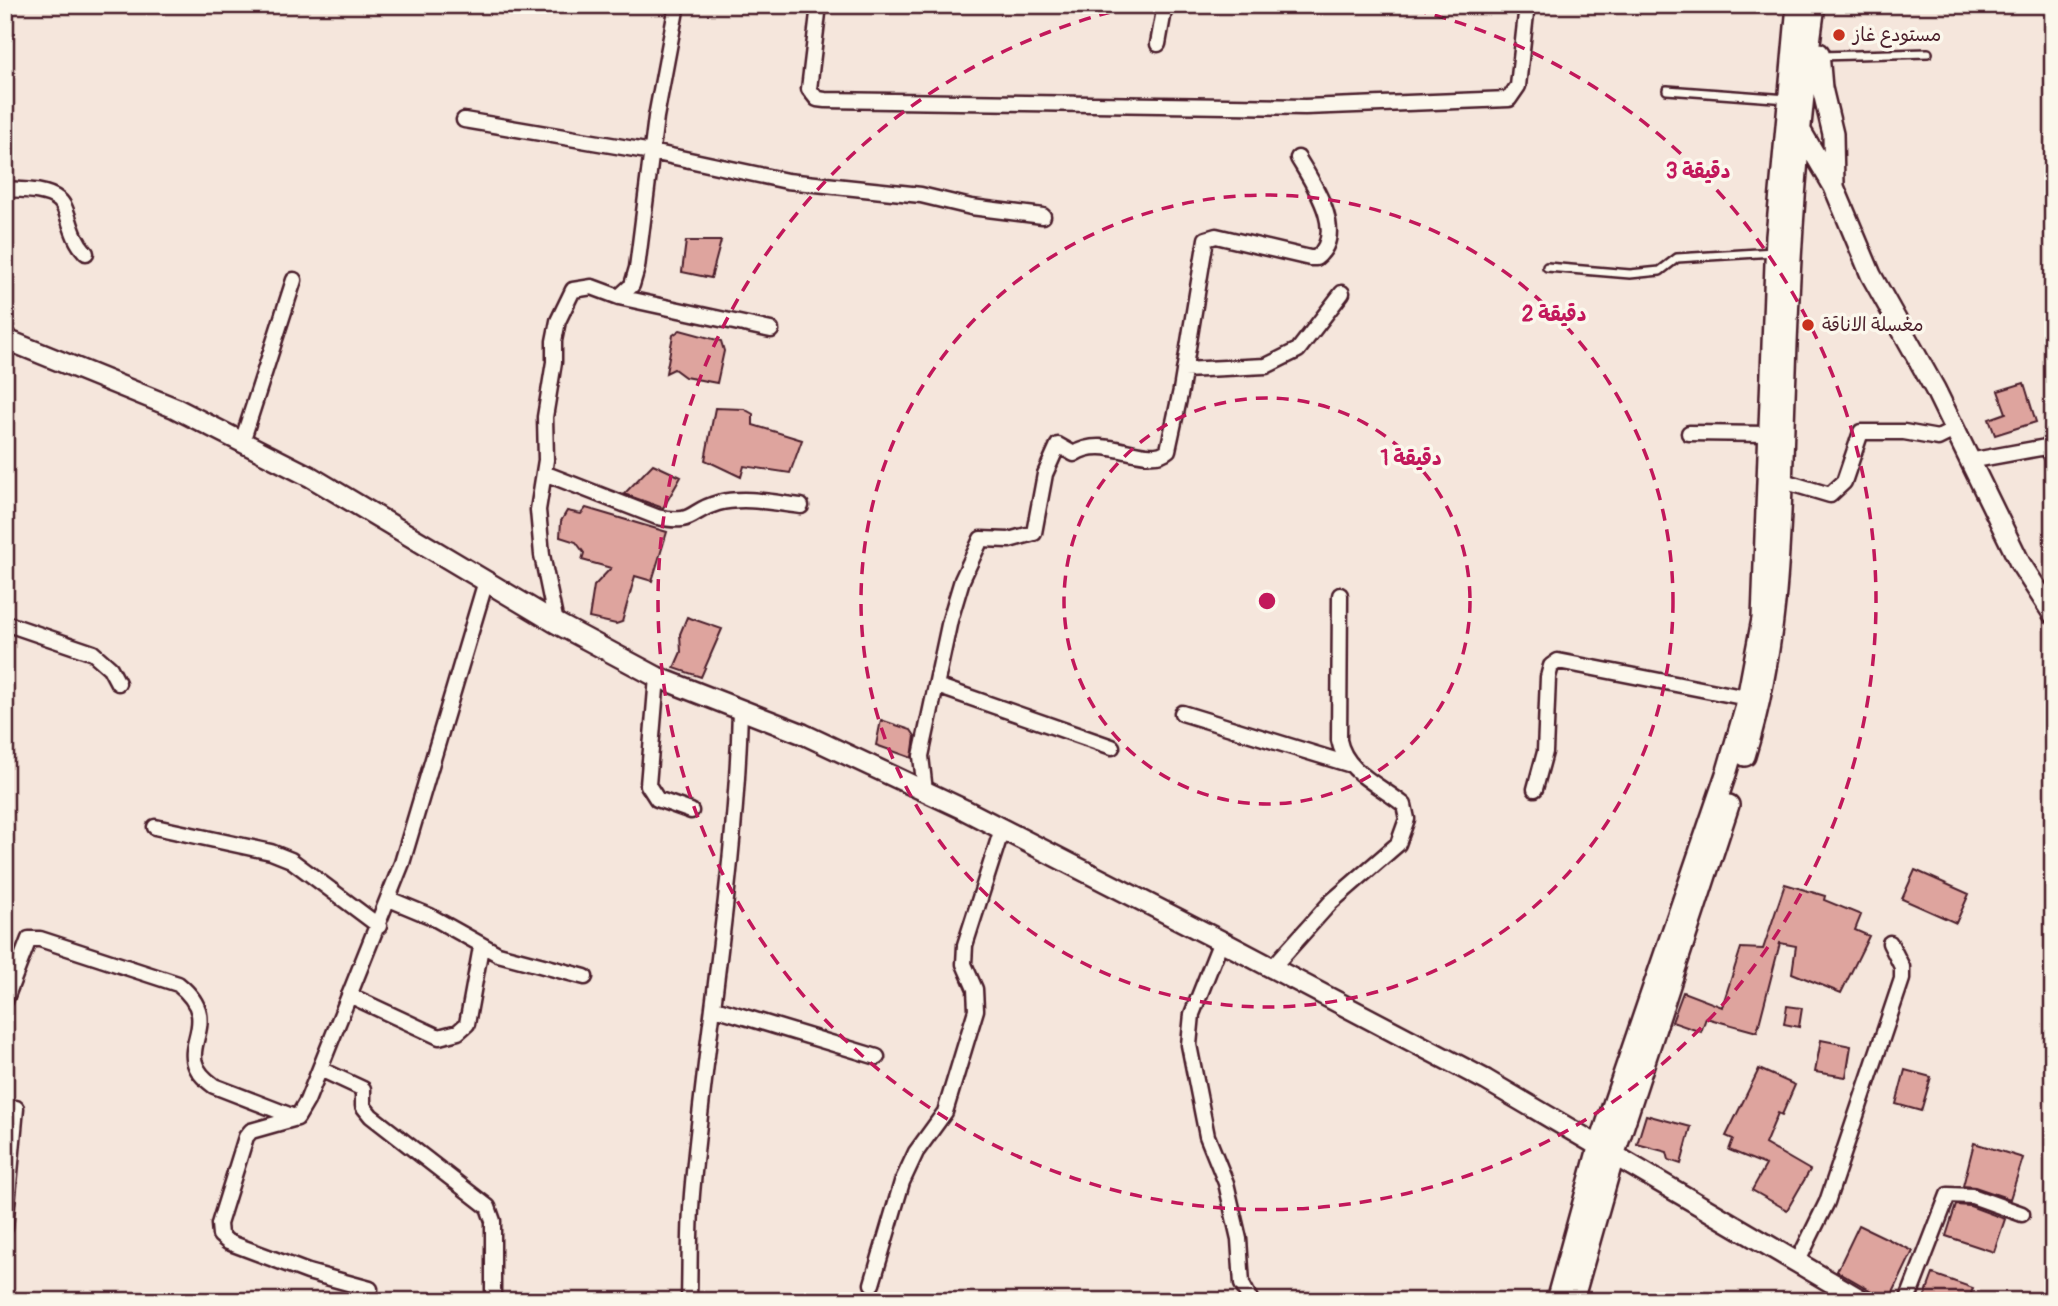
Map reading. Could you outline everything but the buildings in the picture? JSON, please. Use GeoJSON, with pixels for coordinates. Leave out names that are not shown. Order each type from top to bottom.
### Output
{"type":"FeatureCollection","features":[{"type":"Feature","properties":{"kind":"street"},"geometry":{"type":"LineString","coordinates":[[619,297],[632,285],[637,268],[652,152],[677,5]]}},
{"type":"Feature","properties":{"kind":"street"},"geometry":{"type":"LineString","coordinates":[[819,5],[809,89],[817,99],[1305,107],[1509,99],[1518,86],[1527,5]]}},
{"type":"Feature","properties":{"kind":"street"},"geometry":{"type":"LineString","coordinates":[[1158,44],[1165,5]]}},
{"type":"Feature","properties":{"kind":"street"},"geometry":{"type":"LineString","coordinates":[[1733,773],[1762,619],[1775,252],[1797,5]]}},
{"type":"Feature","properties":{"kind":"street"},"geometry":{"type":"LineString","coordinates":[[1556,1301],[1733,773],[1758,715],[1774,629],[1783,481],[1788,301],[1815,5]]}},
{"type":"Feature","properties":{"kind":"street"},"geometry":{"type":"LineString","coordinates":[[1811,33],[1820,56],[1822,88],[1833,134],[1834,187]]}},
{"type":"Feature","properties":{"kind":"street"},"geometry":{"type":"LineString","coordinates":[[1787,109],[1834,187],[1871,275],[1954,430],[2020,563],[2051,606]]}},
{"type":"Feature","properties":{"kind":"street"},"geometry":{"type":"LineString","coordinates":[[464,120],[652,152],[787,181],[921,195],[971,207],[1043,216]]}},
{"type":"Feature","properties":{"kind":"street"},"geometry":{"type":"LineString","coordinates":[[925,791],[921,756],[962,580],[981,539],[1009,540],[1034,533],[1045,474],[1058,445],[1074,454],[1095,446],[1109,445],[1156,456],[1165,453],[1171,441],[1206,239],[1216,236],[1310,258],[1316,258],[1326,247],[1328,227],[1324,203],[1298,158]]}},
{"type":"Feature","properties":{"kind":"street"},"geometry":{"type":"LineString","coordinates":[[5,189],[58,198],[64,206],[70,233],[86,253]]}},
{"type":"Feature","properties":{"kind":"street"},"geometry":{"type":"LineString","coordinates":[[242,442],[294,280]]}},
{"type":"Feature","properties":{"kind":"street"},"geometry":{"type":"LineString","coordinates":[[556,623],[542,555],[538,510],[544,473],[548,391],[558,321],[573,290],[592,287],[619,297],[771,330]]}},
{"type":"Feature","properties":{"kind":"street"},"geometry":{"type":"LineString","coordinates":[[1184,370],[1266,366],[1298,350],[1342,293]]}},
{"type":"Feature","properties":{"kind":"street"},"geometry":{"type":"LineString","coordinates":[[5,339],[175,408],[311,477],[556,623],[657,677],[803,734],[925,791],[1272,968],[1486,1080],[1852,1298]]}},
{"type":"Feature","properties":{"kind":"street"},"geometry":{"type":"LineString","coordinates":[[1783,481],[1830,495],[1844,482],[1861,432],[1904,432],[1938,438],[1954,430]]}},
{"type":"Feature","properties":{"kind":"street"},"geometry":{"type":"LineString","coordinates":[[1689,433],[1769,434]]}},
{"type":"Feature","properties":{"kind":"street"},"geometry":{"type":"LineString","coordinates":[[1969,461],[2046,447],[2053,457]]}},
{"type":"Feature","properties":{"kind":"street"},"geometry":{"type":"LineString","coordinates":[[544,473],[657,517],[673,520],[692,518],[718,503],[741,500],[801,506]]}},
{"type":"Feature","properties":{"kind":"street"},"geometry":{"type":"LineString","coordinates":[[370,1289],[260,1255],[228,1242],[220,1235],[221,1215],[246,1137],[251,1131],[297,1118],[320,1069],[389,899],[486,581]]}},
{"type":"Feature","properties":{"kind":"street"},"geometry":{"type":"LineString","coordinates":[[1340,595],[1339,740],[1342,754],[1348,764]]}},
{"type":"Feature","properties":{"kind":"street"},"geometry":{"type":"LineString","coordinates":[[5,623],[93,653],[110,668],[118,684]]}},
{"type":"Feature","properties":{"kind":"street"},"geometry":{"type":"LineString","coordinates":[[1535,789],[1545,752],[1548,677],[1551,666],[1558,661],[1747,698]]}},
{"type":"Feature","properties":{"kind":"street"},"geometry":{"type":"LineString","coordinates":[[657,677],[648,785],[657,799],[691,811]]}},
{"type":"Feature","properties":{"kind":"street"},"geometry":{"type":"LineString","coordinates":[[937,686],[1112,747]]}},
{"type":"Feature","properties":{"kind":"street"},"geometry":{"type":"LineString","coordinates":[[689,1301],[692,1198],[737,815],[740,711]]}},
{"type":"Feature","properties":{"kind":"street"},"geometry":{"type":"LineString","coordinates":[[1182,713],[1348,764],[1404,805],[1407,819],[1404,833],[1391,850],[1331,902],[1272,968]]}},
{"type":"Feature","properties":{"kind":"street"},"geometry":{"type":"LineString","coordinates":[[155,827],[271,852],[291,860],[379,926]]}},
{"type":"Feature","properties":{"kind":"street"},"geometry":{"type":"LineString","coordinates":[[872,1284],[905,1174],[916,1152],[945,1112],[976,1010],[975,989],[964,964],[965,945],[1002,829]]}},
{"type":"Feature","properties":{"kind":"street"},"geometry":{"type":"LineString","coordinates":[[389,899],[430,916],[481,947],[585,977]]}},
{"type":"Feature","properties":{"kind":"street"},"geometry":{"type":"LineString","coordinates":[[5,1001],[29,939],[40,939],[178,984],[192,995],[201,1016],[193,1055],[195,1069],[214,1086],[297,1118]]}},
{"type":"Feature","properties":{"kind":"street"},"geometry":{"type":"LineString","coordinates":[[1220,942],[1192,1014],[1189,1045],[1207,1136],[1226,1183],[1239,1239],[1242,1284],[1251,1301]]}},
{"type":"Feature","properties":{"kind":"street"},"geometry":{"type":"LineString","coordinates":[[1797,1263],[1827,1202],[1902,979],[1902,967],[1890,943]]}},
{"type":"Feature","properties":{"kind":"street"},"geometry":{"type":"LineString","coordinates":[[349,995],[439,1037],[458,1031],[467,1024],[481,947]]}},
{"type":"Feature","properties":{"kind":"street"},"geometry":{"type":"LineString","coordinates":[[715,1008],[877,1057]]}},
{"type":"Feature","properties":{"kind":"street"},"geometry":{"type":"LineString","coordinates":[[320,1069],[358,1084],[363,1089],[363,1106],[371,1116],[488,1207],[493,1222],[493,1301]]}},
{"type":"Feature","properties":{"kind":"street"},"geometry":{"type":"LineString","coordinates":[[5,1228],[16,1108]]}},
{"type":"Feature","properties":{"kind":"street"},"geometry":{"type":"LineString","coordinates":[[1573,1301],[1606,1152]]}},
{"type":"Feature","properties":{"kind":"street"},"geometry":{"type":"LineString","coordinates":[[1907,1301],[1948,1195],[1972,1196],[2022,1213]]}},
{"type":"Feature","properties":{"kind":"lane"},"geometry":{"type":"LineString","coordinates":[[1820,56],[1928,53]]}},
{"type":"Feature","properties":{"kind":"lane"},"geometry":{"type":"LineString","coordinates":[[1667,90],[1787,109]]}},
{"type":"Feature","properties":{"kind":"lane"},"geometry":{"type":"LineString","coordinates":[[1547,267],[1630,274],[1660,271],[1677,258],[1775,252]]}},
{"type":"Feature","properties":{"kind":"place","name":"مستودع غاز"},"geometry":{"type":"Point","coordinates":[1839,35]}},
{"type":"Feature","properties":{"kind":"place","name":"مغسلة الاناقة"},"geometry":{"type":"Point","coordinates":[1808,325]}}]}
